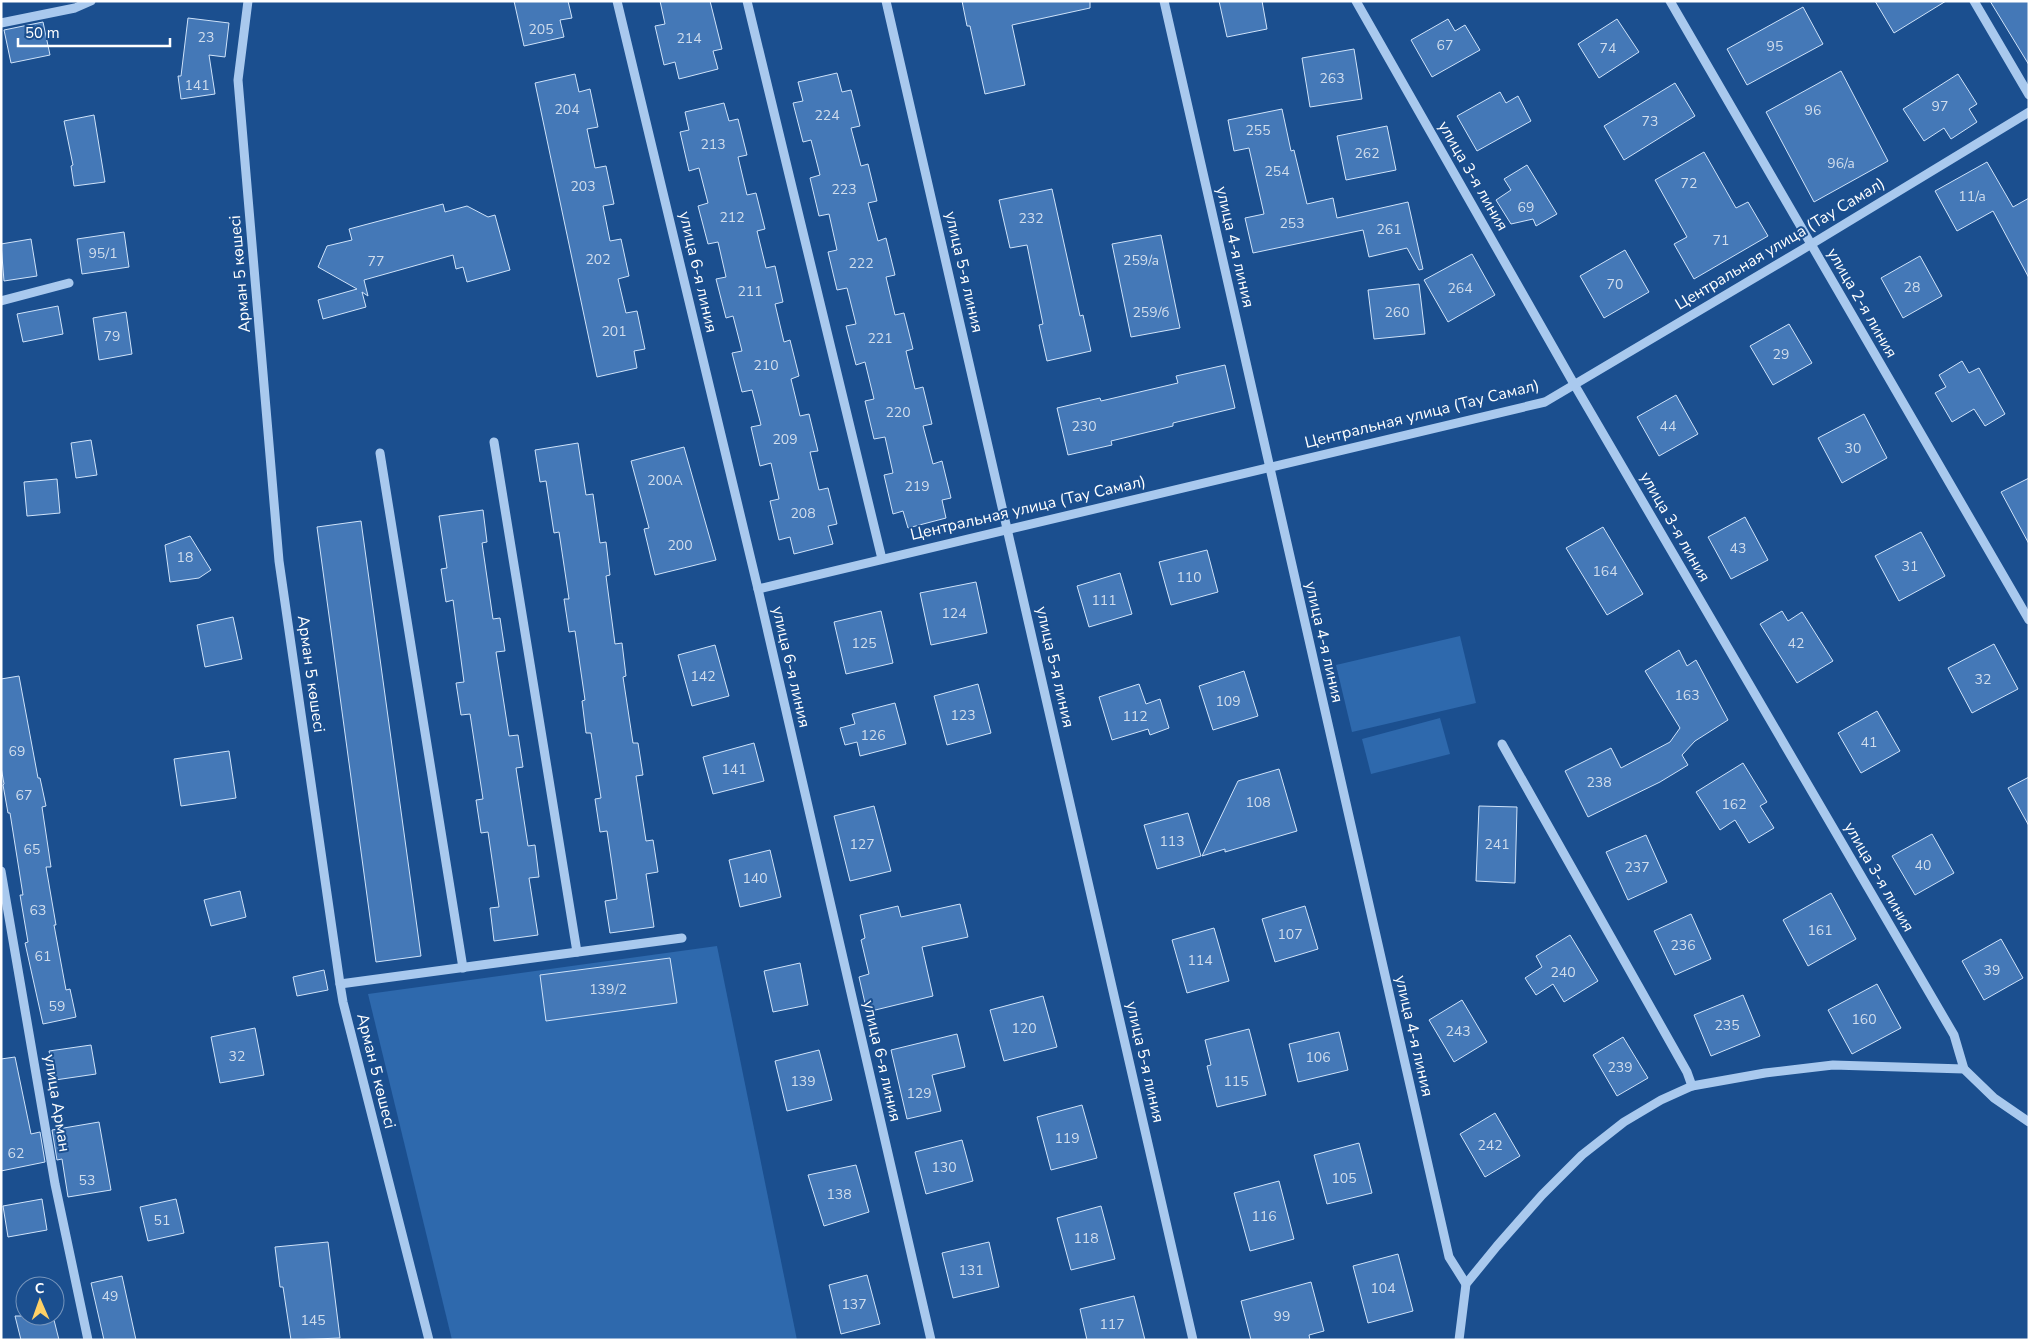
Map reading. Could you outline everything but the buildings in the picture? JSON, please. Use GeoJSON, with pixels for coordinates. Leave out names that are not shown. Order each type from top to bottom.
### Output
{"type":"FeatureCollection","features":[{"type":"Feature","properties":{"kind":"street"},"geometry":{"type":"LineString","coordinates":[[1,23],[91,1]]}},
{"type":"Feature","properties":{"kind":"street","name":"Арман 5 көшесі"},"geometry":{"type":"LineString","coordinates":[[248,1],[238,80],[279,561],[340,984],[429,1340]]}},
{"type":"Feature","properties":{"kind":"street","name":"улица 6-я линия"},"geometry":{"type":"LineString","coordinates":[[617,1],[758,589],[931,1340]]}},
{"type":"Feature","properties":{"kind":"street"},"geometry":{"type":"LineString","coordinates":[[747,1],[882,558]]}},
{"type":"Feature","properties":{"kind":"street","name":"улица 5-я линия"},"geometry":{"type":"LineString","coordinates":[[886,1],[1194,1340]]}},
{"type":"Feature","properties":{"kind":"street","name":"улица 4-я линия"},"geometry":{"type":"LineString","coordinates":[[1164,1],[1449,1257],[1466,1284]]}},
{"type":"Feature","properties":{"kind":"street","name":"улица 3-я линия"},"geometry":{"type":"LineString","coordinates":[[1356,1],[1574,384],[1954,1035],[1964,1069]]}},
{"type":"Feature","properties":{"kind":"street","name":"улица 2-я линия"},"geometry":{"type":"LineString","coordinates":[[1670,1],[2029,620]]}},
{"type":"Feature","properties":{"kind":"street"},"geometry":{"type":"LineString","coordinates":[[1974,1],[2029,95]]}},
{"type":"Feature","properties":{"kind":"street","name":"Центральная улица (Тау Самал)"},"geometry":{"type":"LineString","coordinates":[[758,589],[1008,528],[1545,402],[1810,245],[2029,112]]}},
{"type":"Feature","properties":{"kind":"street"},"geometry":{"type":"LineString","coordinates":[[1,300],[69,283]]}},
{"type":"Feature","properties":{"kind":"street"},"geometry":{"type":"LineString","coordinates":[[494,442],[577,952]]}},
{"type":"Feature","properties":{"kind":"street"},"geometry":{"type":"LineString","coordinates":[[380,453],[463,968]]}},
{"type":"Feature","properties":{"kind":"street"},"geometry":{"type":"LineString","coordinates":[[1502,744],[1687,1072],[1692,1086]]}},
{"type":"Feature","properties":{"kind":"street","name":"улица Арман"},"geometry":{"type":"LineString","coordinates":[[1,871],[55,1184],[88,1340]]}},
{"type":"Feature","properties":{"kind":"street"},"geometry":{"type":"LineString","coordinates":[[340,984],[682,938]]}},
{"type":"Feature","properties":{"kind":"street"},"geometry":{"type":"LineString","coordinates":[[1459,1340],[1466,1284],[1542,1195],[1582,1156],[1624,1122],[1661,1100],[1692,1086],[1765,1073],[1833,1064],[1964,1069],[1994,1098],[2029,1122]]}},
{"type":"Feature","properties":{"kind":"shaded area"},"geometry":{"type":"Polygon","coordinates":[[[1460,636],[1476,703],[1352,732],[1336,665],[1460,636]]]}},
{"type":"Feature","properties":{"kind":"shaded area"},"geometry":{"type":"Polygon","coordinates":[[[1440,718],[1450,754],[1371,774],[1362,739],[1440,718]]]}},
{"type":"Feature","properties":{"kind":"shaded area"},"geometry":{"type":"Polygon","coordinates":[[[717,946],[797,1340],[452,1340],[368,994],[717,946]]]}}]}
